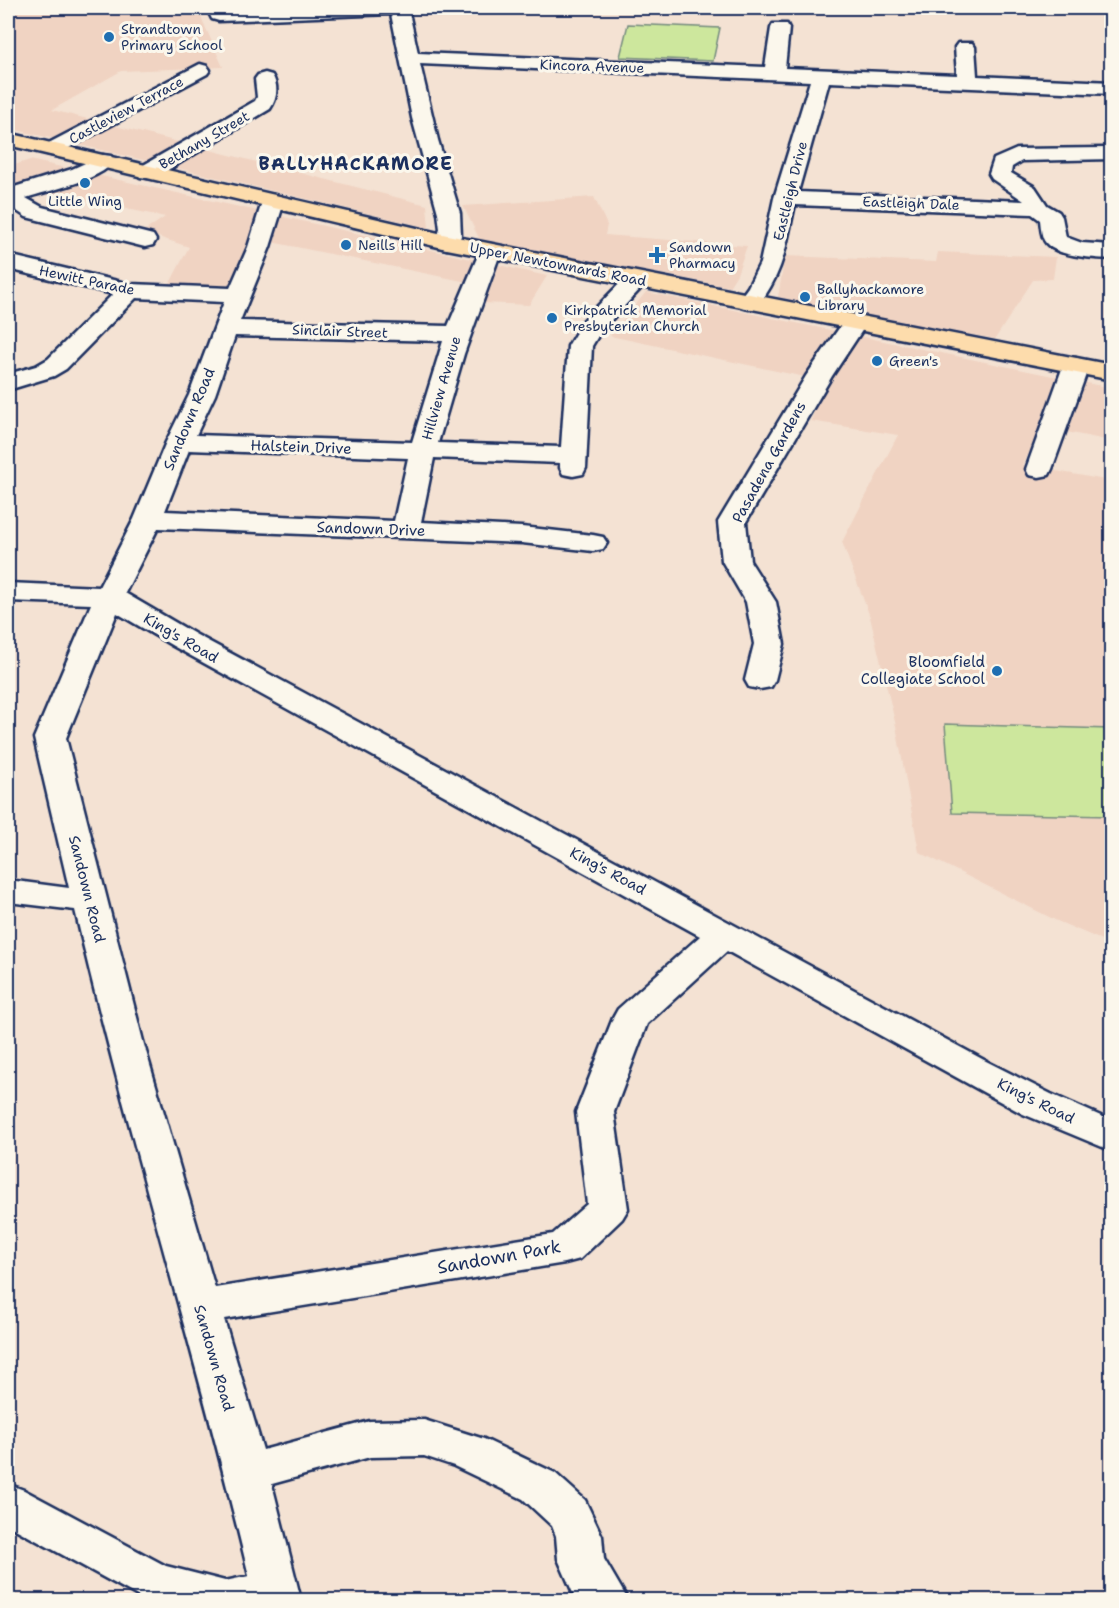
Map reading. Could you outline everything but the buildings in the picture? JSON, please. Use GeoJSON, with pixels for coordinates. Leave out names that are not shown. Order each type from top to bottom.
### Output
{"type":"FeatureCollection","features":[{"type":"Feature","properties":{"kind":"main road","name":"Upper Newtownards Road"},"geometry":{"type":"LineString","coordinates":[[8,139],[447,242],[1112,373]]}},
{"type":"Feature","properties":{"kind":"street"},"geometry":{"type":"LineString","coordinates":[[219,15],[399,8],[424,134],[448,209],[451,235],[447,242]]}},
{"type":"Feature","properties":{"kind":"street"},"geometry":{"type":"LineString","coordinates":[[774,74],[780,28]]}},
{"type":"Feature","properties":{"kind":"street"},"geometry":{"type":"LineString","coordinates":[[965,48],[967,82]]}},
{"type":"Feature","properties":{"kind":"street","name":"Kincora Avenue"},"geometry":{"type":"LineString","coordinates":[[410,58],[1112,88]]}},
{"type":"Feature","properties":{"kind":"street","name":"Castleview Terrace"},"geometry":{"type":"LineString","coordinates":[[52,149],[200,70]]}},
{"type":"Feature","properties":{"kind":"street","name":"Eastleigh Drive"},"geometry":{"type":"LineString","coordinates":[[749,302],[762,287],[774,259],[785,198],[822,76]]}},
{"type":"Feature","properties":{"kind":"street","name":"Bethany Street"},"geometry":{"type":"LineString","coordinates":[[148,172],[259,108],[266,102],[265,79]]}},
{"type":"Feature","properties":{"kind":"street"},"geometry":{"type":"LineString","coordinates":[[1106,154],[1017,155],[1002,164],[1000,174],[1007,182],[1029,191],[1036,198],[1037,208],[1051,217],[1055,240],[1066,246],[1083,250],[1112,252]]}},
{"type":"Feature","properties":{"kind":"street"},"geometry":{"type":"LineString","coordinates":[[8,196],[80,174],[103,161]]}},
{"type":"Feature","properties":{"kind":"street"},"geometry":{"type":"LineString","coordinates":[[8,196],[34,212],[145,240]]}},
{"type":"Feature","properties":{"kind":"street","name":"Eastleigh Dale"},"geometry":{"type":"LineString","coordinates":[[785,198],[1037,208]]}},
{"type":"Feature","properties":{"kind":"street","name":"Sandown Road"},"geometry":{"type":"LineString","coordinates":[[273,202],[259,247],[225,328],[202,395],[179,442],[148,519],[109,596],[50,738],[124,1041],[248,1473],[277,1596]]}},
{"type":"Feature","properties":{"kind":"street","name":"Hillview Avenue"},"geometry":{"type":"LineString","coordinates":[[406,530],[422,451],[456,334],[490,251]]}},
{"type":"Feature","properties":{"kind":"street","name":"Hewitt Parade"},"geometry":{"type":"LineString","coordinates":[[8,262],[130,291],[239,295]]}},
{"type":"Feature","properties":{"kind":"street","name":"Halstein Drive"},"geometry":{"type":"LineString","coordinates":[[179,442],[422,451],[573,462],[580,346],[591,327],[636,280]]}},
{"type":"Feature","properties":{"kind":"street"},"geometry":{"type":"LineString","coordinates":[[8,362],[19,378],[57,364],[130,291]]}},
{"type":"Feature","properties":{"kind":"street","name":"Pasadena Gardens"},"geometry":{"type":"LineString","coordinates":[[760,680],[769,644],[761,602],[736,561],[732,522],[819,376],[855,323]]}},
{"type":"Feature","properties":{"kind":"street","name":"Sinclair Street"},"geometry":{"type":"LineString","coordinates":[[225,328],[456,334]]}},
{"type":"Feature","properties":{"kind":"street"},"geometry":{"type":"LineString","coordinates":[[1039,469],[1076,366]]}},
{"type":"Feature","properties":{"kind":"street","name":"Sandown Drive"},"geometry":{"type":"LineString","coordinates":[[148,519],[522,535],[593,543]]}},
{"type":"Feature","properties":{"kind":"street"},"geometry":{"type":"LineString","coordinates":[[8,592],[109,596]]}},
{"type":"Feature","properties":{"kind":"street","name":"King's Road"},"geometry":{"type":"LineString","coordinates":[[109,596],[184,640],[1028,1099],[1112,1137]]}},
{"type":"Feature","properties":{"kind":"street"},"geometry":{"type":"LineString","coordinates":[[8,891],[90,901]]}},
{"type":"Feature","properties":{"kind":"street","name":"Sandown Park"},"geometry":{"type":"LineString","coordinates":[[199,1307],[565,1248],[608,1209],[595,1112],[631,1018],[725,933]]}},
{"type":"Feature","properties":{"kind":"street"},"geometry":{"type":"LineString","coordinates":[[248,1473],[370,1439],[424,1438],[468,1452],[539,1486],[568,1514],[579,1536],[582,1559],[593,1586],[605,1600]]}},
{"type":"Feature","properties":{"kind":"street"},"geometry":{"type":"LineString","coordinates":[[8,1503],[156,1584],[220,1600]]}},
{"type":"Feature","properties":{"kind":"street"},"geometry":{"type":"LineString","coordinates":[[230,1600],[277,1596]]}},
{"type":"Feature","properties":{"kind":"shaded area"},"geometry":{"type":"Polygon","coordinates":[[[8,8],[197,8],[223,67],[121,71],[52,110],[427,205],[429,228],[8,128],[8,8]]]}},
{"type":"Feature","properties":{"kind":"shaded area"},"geometry":{"type":"Polygon","coordinates":[[[30,160],[547,276],[529,305],[483,303],[482,285],[252,238],[229,287],[169,285],[189,247],[143,232],[165,217],[24,187],[8,179],[8,167],[30,160]]]}},
{"type":"Feature","properties":{"kind":"shaded area"},"geometry":{"type":"Polygon","coordinates":[[[594,197],[607,225],[605,235],[747,246],[737,274],[729,287],[480,240],[463,206],[594,197]]]}},
{"type":"Feature","properties":{"kind":"shaded area"},"geometry":{"type":"Polygon","coordinates":[[[938,252],[1056,257],[1053,279],[1033,280],[995,339],[828,309],[778,297],[785,256],[936,262],[938,252]]]}},
{"type":"Feature","properties":{"kind":"shaded area","name":"Bloomfield Collegiate School"},"geometry":{"type":"Polygon","coordinates":[[[646,292],[1111,388],[1111,441],[1042,427],[1023,465],[1111,481],[1111,944],[1055,920],[919,852],[896,726],[870,617],[842,542],[898,435],[811,421],[824,381],[610,336],[646,292]]]}},
{"type":"Feature","properties":{"kind":"green space"},"geometry":{"type":"Polygon","coordinates":[[[628,24],[720,28],[713,61],[620,57],[628,24]]]}},
{"type":"Feature","properties":{"kind":"green space"},"geometry":{"type":"Polygon","coordinates":[[[945,724],[1111,729],[1111,816],[952,813],[945,724]]]}},
{"type":"Feature","properties":{"kind":"place","name":"Strandtown Primary School"},"geometry":{"type":"Point","coordinates":[109,37]}},
{"type":"Feature","properties":{"kind":"place","name":"Little Wing"},"geometry":{"type":"Point","coordinates":[85,183]}},
{"type":"Feature","properties":{"kind":"place","name":"Neills Hill"},"geometry":{"type":"Point","coordinates":[346,245]}},
{"type":"Feature","properties":{"kind":"place","name":"Sandown Pharmacy"},"geometry":{"type":"Point","coordinates":[657,255]}},
{"type":"Feature","properties":{"kind":"place","name":"Ballyhackamore Library"},"geometry":{"type":"Point","coordinates":[805,297]}},
{"type":"Feature","properties":{"kind":"place","name":"Kirkpatrick Memorial Presbyterian Church"},"geometry":{"type":"Point","coordinates":[552,318]}},
{"type":"Feature","properties":{"kind":"place","name":"Green's"},"geometry":{"type":"Point","coordinates":[877,361]}},
{"type":"Feature","properties":{"kind":"place","name":"Bloomfield Collegiate School"},"geometry":{"type":"Point","coordinates":[997,671]}},
{"type":"Feature","properties":{"kind":"district","name":"BALLYHACKAMORE"},"geometry":{"type":"Point","coordinates":[356,164]}}]}
